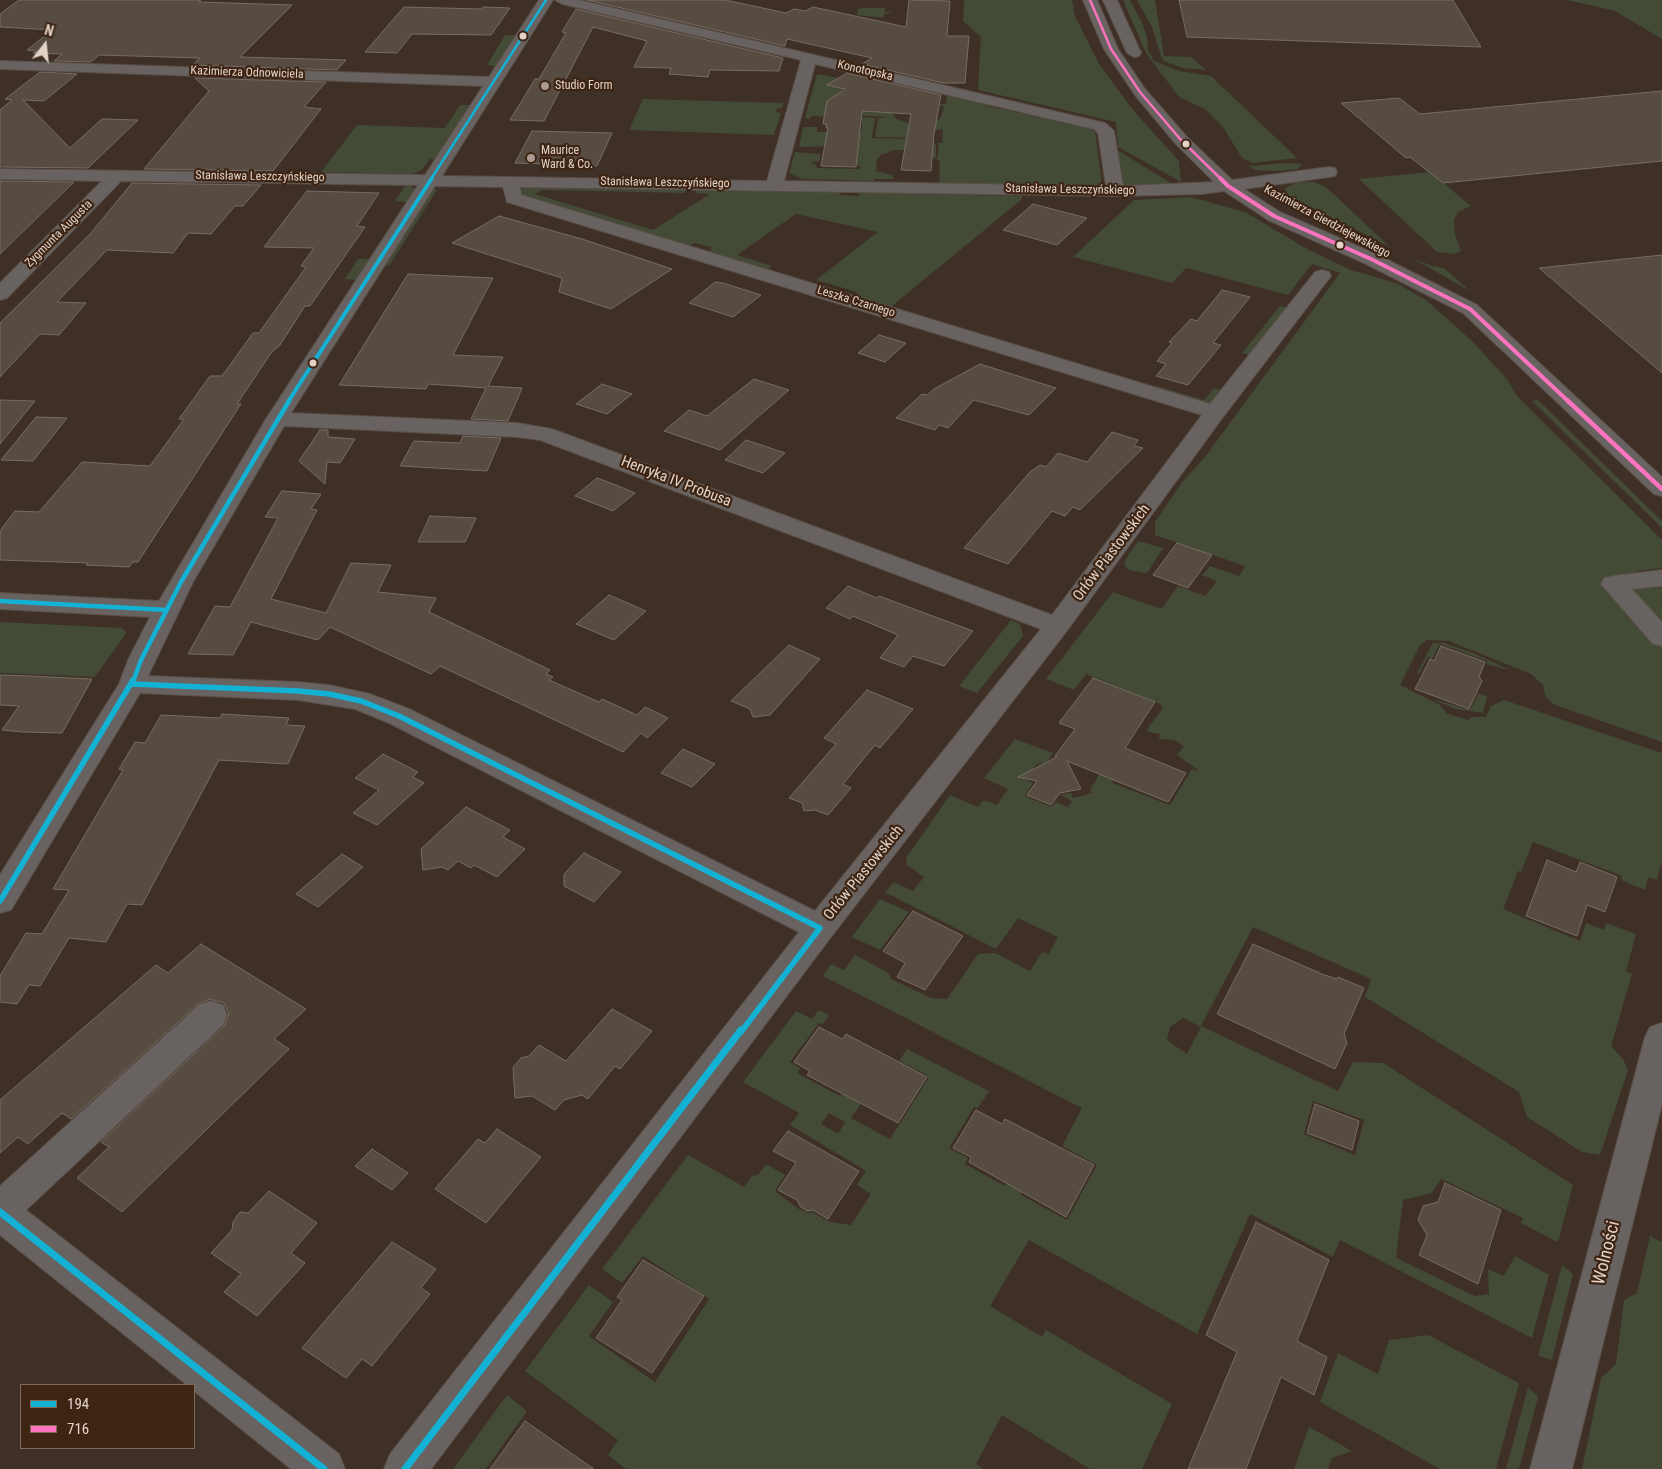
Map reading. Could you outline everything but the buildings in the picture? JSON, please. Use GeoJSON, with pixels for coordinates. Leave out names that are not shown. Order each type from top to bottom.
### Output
{"type":"FeatureCollection","features":[{"type":"Feature","properties":{"kind":"street"},"geometry":{"type":"LineString","coordinates":[[0,902],[8,875],[132,684],[141,660],[167,610],[277,418],[546,0]]}},
{"type":"Feature","properties":{"kind":"street","name":"Konotopska"},"geometry":{"type":"LineString","coordinates":[[562,0],[1099,126],[1106,131],[1115,191]]}},
{"type":"Feature","properties":{"kind":"street","name":"Kazimierza Gierdziejewskiego"},"geometry":{"type":"LineString","coordinates":[[1090,0],[1099,25],[1111,49],[1136,86],[1181,140],[1228,186],[1274,216],[1371,259],[1470,308]]}},
{"type":"Feature","properties":{"kind":"street"},"geometry":{"type":"LineString","coordinates":[[1110,0],[1120,26],[1142,65]]}},
{"type":"Feature","properties":{"kind":"street"},"geometry":{"type":"LineString","coordinates":[[775,184],[809,57]]}},
{"type":"Feature","properties":{"kind":"street","name":"Kazimierza Odnowiciela"},"geometry":{"type":"LineString","coordinates":[[0,65],[493,82]]}},
{"type":"Feature","properties":{"kind":"street","name":"Kazimierza Gierdziejewskiego"},"geometry":{"type":"LineString","coordinates":[[1232,166],[1283,201],[1433,278],[1462,297],[1470,308],[1662,489]]}},
{"type":"Feature","properties":{"kind":"street","name":"Stanisława Leszczyńskiego"},"geometry":{"type":"LineString","coordinates":[[0,174],[775,184],[1115,191],[1228,186],[1329,172]]}},
{"type":"Feature","properties":{"kind":"street","name":"Zygmunta Augusta"},"geometry":{"type":"LineString","coordinates":[[0,294],[117,175]]}},
{"type":"Feature","properties":{"kind":"street","name":"Leszka Czarnego"},"geometry":{"type":"LineString","coordinates":[[511,181],[513,198],[1215,412]]}},
{"type":"Feature","properties":{"kind":"street","name":"Orłów Piastowskich"},"geometry":{"type":"LineString","coordinates":[[405,1469],[820,928],[1058,626],[1215,412],[1322,276]]}},
{"type":"Feature","properties":{"kind":"street","name":"Henryka IV Probusa"},"geometry":{"type":"LineString","coordinates":[[277,418],[510,430],[544,434],[1058,626]]}},
{"type":"Feature","properties":{"kind":"street"},"geometry":{"type":"LineString","coordinates":[[1662,578],[1614,584],[1662,638]]}},
{"type":"Feature","properties":{"kind":"street"},"geometry":{"type":"LineString","coordinates":[[0,601],[167,610]]}},
{"type":"Feature","properties":{"kind":"street"},"geometry":{"type":"LineString","coordinates":[[132,684],[298,691],[329,694],[360,701],[399,716],[820,928]]}},
{"type":"Feature","properties":{"kind":"street"},"geometry":{"type":"LineString","coordinates":[[211,1015],[0,1211],[324,1469]]}},
{"type":"Feature","properties":{"kind":"street","name":"Wolności"},"geometry":{"type":"LineString","coordinates":[[1551,1469],[1662,1037]]}},
{"type":"Feature","properties":{"kind":"green space"},"geometry":{"type":"Polygon","coordinates":[[[964,0],[1072,0],[1075,16],[1099,64],[1133,110],[1179,161],[1181,182],[1118,147],[1116,122],[978,90],[981,37],[963,21],[964,0]]]}},
{"type":"Feature","properties":{"kind":"green space"},"geometry":{"type":"Polygon","coordinates":[[[1123,0],[1130,0],[1142,23],[1147,37],[1148,50],[1154,61],[1179,71],[1211,76],[1297,158],[1253,163],[1242,158],[1223,127],[1205,109],[1179,97],[1146,53],[1123,0]]]}},
{"type":"Feature","properties":{"kind":"green space"},"geometry":{"type":"Polygon","coordinates":[[[1137,0],[1155,0],[1164,56],[1191,57],[1206,70],[1183,68],[1162,59],[1152,27],[1137,0]]]}},
{"type":"Feature","properties":{"kind":"green space"},"geometry":{"type":"Polygon","coordinates":[[[1567,0],[1662,0],[1662,39],[1615,11],[1567,0]]]}},
{"type":"Feature","properties":{"kind":"green space"},"geometry":{"type":"Polygon","coordinates":[[[885,8],[885,12],[893,12],[884,14],[883,18],[857,15],[858,9],[885,8]]]}},
{"type":"Feature","properties":{"kind":"green space"},"geometry":{"type":"Polygon","coordinates":[[[505,35],[516,35],[496,66],[487,65],[505,35]]]}},
{"type":"Feature","properties":{"kind":"green space"},"geometry":{"type":"Polygon","coordinates":[[[817,74],[838,78],[827,85],[843,89],[837,94],[892,112],[896,119],[909,123],[940,119],[944,107],[938,104],[946,104],[947,96],[954,94],[985,101],[987,106],[1087,127],[1095,131],[1102,185],[939,184],[940,161],[937,160],[939,147],[937,143],[942,143],[943,129],[924,132],[930,138],[875,137],[878,118],[889,117],[853,115],[845,116],[875,118],[872,138],[937,140],[931,140],[931,143],[936,145],[936,157],[934,159],[929,158],[906,150],[894,150],[881,155],[876,161],[876,171],[892,175],[894,179],[875,179],[874,181],[802,179],[789,173],[795,152],[820,154],[820,161],[809,163],[815,164],[817,168],[860,169],[860,166],[854,165],[836,146],[799,147],[803,127],[817,127],[817,132],[862,132],[862,119],[811,116],[810,119],[805,118],[817,74]]]}},
{"type":"Feature","properties":{"kind":"green space"},"geometry":{"type":"Polygon","coordinates":[[[643,99],[783,103],[782,108],[776,109],[776,112],[781,113],[774,135],[629,130],[643,99]]]}},
{"type":"Feature","properties":{"kind":"green space"},"geometry":{"type":"Polygon","coordinates":[[[460,105],[470,105],[435,159],[430,159],[422,170],[412,174],[321,172],[357,125],[445,128],[460,105]]]}},
{"type":"Feature","properties":{"kind":"green space"},"geometry":{"type":"Polygon","coordinates":[[[1114,148],[1174,185],[1122,187],[1114,148]]]}},
{"type":"Feature","properties":{"kind":"green space"},"geometry":{"type":"Polygon","coordinates":[[[1286,163],[1302,164],[1298,169],[1279,171],[1255,170],[1248,166],[1286,163]]]}},
{"type":"Feature","properties":{"kind":"green space"},"geometry":{"type":"Polygon","coordinates":[[[1430,172],[1471,206],[1458,212],[1454,220],[1455,234],[1461,251],[1455,254],[1437,252],[1359,179],[1430,172]]]}},
{"type":"Feature","properties":{"kind":"green space"},"geometry":{"type":"Polygon","coordinates":[[[330,182],[410,184],[415,190],[408,202],[395,201],[405,186],[329,185],[330,182]]]}},
{"type":"Feature","properties":{"kind":"green space"},"geometry":{"type":"Polygon","coordinates":[[[1297,182],[1314,182],[1326,187],[1390,247],[1286,193],[1285,188],[1297,182]]]}},
{"type":"Feature","properties":{"kind":"green space"},"geometry":{"type":"Polygon","coordinates":[[[530,186],[684,187],[685,193],[541,190],[535,194],[653,230],[710,194],[695,193],[696,190],[836,190],[840,195],[859,196],[859,192],[863,190],[925,192],[926,197],[926,194],[1022,196],[1022,199],[892,306],[923,316],[919,317],[857,298],[857,292],[816,280],[878,232],[796,214],[737,255],[772,266],[767,270],[710,253],[711,247],[695,243],[688,246],[522,196],[519,193],[522,189],[530,186]]]}},
{"type":"Feature","properties":{"kind":"green space"},"geometry":{"type":"Polygon","coordinates":[[[434,189],[437,190],[389,266],[385,265],[434,189]]]}},
{"type":"Feature","properties":{"kind":"green space"},"geometry":{"type":"Polygon","coordinates":[[[1191,197],[1245,212],[1307,249],[1351,270],[1396,283],[1426,300],[1473,342],[1507,379],[1517,396],[1662,540],[1662,568],[1637,571],[1653,588],[1662,587],[1662,742],[1555,705],[1546,698],[1543,685],[1531,674],[1449,641],[1427,640],[1420,645],[1400,685],[1440,705],[1446,713],[1468,720],[1473,717],[1486,717],[1491,706],[1504,700],[1662,753],[1662,861],[1657,880],[1648,877],[1645,890],[1621,880],[1622,876],[1533,842],[1521,872],[1518,871],[1503,909],[1580,941],[1586,923],[1604,930],[1606,923],[1636,934],[1626,971],[1632,974],[1611,1046],[1623,1059],[1628,1070],[1600,1155],[1582,1152],[1527,1117],[1519,1092],[1365,997],[1371,979],[1253,927],[1201,1026],[1338,1091],[1353,1062],[1383,1063],[1573,1185],[1558,1242],[1521,1223],[1523,1218],[1441,1179],[1432,1193],[1403,1200],[1396,1258],[1475,1296],[1489,1294],[1488,1269],[1504,1276],[1515,1256],[1549,1275],[1532,1338],[1340,1240],[1333,1257],[1250,1214],[1197,1334],[1029,1240],[990,1306],[1042,1337],[1046,1330],[1172,1404],[1142,1469],[1090,1469],[1002,1415],[976,1464],[983,1469],[626,1469],[608,1455],[618,1440],[525,1371],[589,1285],[613,1302],[589,1336],[655,1382],[709,1299],[643,1256],[622,1283],[602,1269],[688,1155],[744,1187],[752,1176],[758,1175],[766,1164],[785,1175],[775,1191],[797,1208],[808,1213],[812,1212],[830,1222],[851,1225],[871,1194],[857,1185],[866,1171],[790,1125],[799,1113],[743,1082],[796,1011],[812,1019],[819,1010],[829,1015],[823,1024],[819,1023],[790,1062],[800,1068],[797,1073],[840,1096],[842,1094],[858,1102],[860,1105],[851,1118],[890,1139],[928,1079],[927,1075],[899,1061],[907,1049],[989,1091],[978,1108],[974,1107],[949,1148],[968,1158],[965,1164],[1005,1186],[1007,1183],[1023,1191],[1021,1195],[1067,1220],[1097,1165],[1062,1146],[1082,1108],[823,976],[831,964],[844,970],[855,955],[889,973],[891,979],[931,998],[947,999],[978,954],[995,953],[1030,971],[1042,952],[1049,954],[1058,937],[1018,918],[996,949],[885,892],[894,882],[913,891],[924,877],[907,865],[906,858],[950,795],[978,807],[984,800],[997,805],[1008,789],[984,778],[1015,739],[1053,753],[1045,765],[1040,763],[1035,766],[1024,779],[1033,783],[1025,796],[1051,807],[1056,802],[1068,807],[1072,801],[1060,795],[1071,793],[1073,798],[1092,793],[1090,790],[1101,771],[1116,776],[1112,783],[1170,805],[1192,769],[1196,771],[1197,769],[1177,755],[1184,746],[1174,740],[1159,739],[1160,734],[1149,732],[1147,729],[1163,708],[1160,704],[1086,674],[1074,690],[1046,679],[1113,592],[1161,609],[1178,586],[1205,596],[1217,581],[1202,575],[1210,566],[1239,576],[1245,566],[1155,535],[1155,522],[1183,481],[1205,457],[1340,273],[1312,264],[1288,295],[1186,268],[1172,283],[1073,257],[1134,200],[1191,197]],[[1183,1018],[1170,1027],[1167,1040],[1187,1054],[1201,1027],[1183,1018]],[[1313,1101],[1304,1134],[1355,1155],[1364,1120],[1313,1101]],[[829,1113],[821,1124],[838,1134],[845,1122],[829,1113]]]}},
{"type":"Feature","properties":{"kind":"green space"},"geometry":{"type":"Polygon","coordinates":[[[1412,258],[1432,266],[1444,268],[1470,291],[1412,258]]]}},
{"type":"Feature","properties":{"kind":"green space"},"geometry":{"type":"Polygon","coordinates":[[[358,259],[370,259],[356,280],[345,279],[358,259]]]}},
{"type":"Feature","properties":{"kind":"green space"},"geometry":{"type":"Polygon","coordinates":[[[1280,306],[1288,308],[1250,355],[1242,353],[1280,306]]]}},
{"type":"Feature","properties":{"kind":"green space"},"geometry":{"type":"Polygon","coordinates":[[[1156,386],[1204,400],[1214,388],[1222,390],[1210,405],[1156,388],[1156,386]]]}},
{"type":"Feature","properties":{"kind":"green space"},"geometry":{"type":"Polygon","coordinates":[[[1538,400],[1662,521],[1662,528],[1532,401],[1538,400]]]}},
{"type":"Feature","properties":{"kind":"green space"},"geometry":{"type":"Polygon","coordinates":[[[1138,541],[1163,548],[1148,572],[1145,573],[1129,570],[1124,562],[1138,541]]]}},
{"type":"Feature","properties":{"kind":"green space"},"geometry":{"type":"Polygon","coordinates":[[[1011,620],[1020,624],[1023,636],[977,693],[959,686],[1011,620]]]}},
{"type":"Feature","properties":{"kind":"green space"},"geometry":{"type":"Polygon","coordinates":[[[0,622],[122,628],[126,633],[95,677],[0,673],[0,622]]]}},
{"type":"Feature","properties":{"kind":"green space"},"geometry":{"type":"Polygon","coordinates":[[[1433,643],[1444,643],[1473,653],[1510,670],[1486,664],[1487,661],[1440,644],[1432,659],[1428,657],[1419,674],[1417,673],[1433,643]]]}},
{"type":"Feature","properties":{"kind":"green space"},"geometry":{"type":"Polygon","coordinates":[[[1479,693],[1487,697],[1483,713],[1456,709],[1429,698],[1470,710],[1479,693]]]}},
{"type":"Feature","properties":{"kind":"green space"},"geometry":{"type":"Polygon","coordinates":[[[880,899],[909,912],[880,950],[852,937],[880,899]]]}},
{"type":"Feature","properties":{"kind":"green space"},"geometry":{"type":"Polygon","coordinates":[[[1650,1236],[1662,1242],[1662,1469],[1582,1469],[1601,1378],[1616,1364],[1624,1300],[1637,1293],[1650,1236]]]}},
{"type":"Feature","properties":{"kind":"green space"},"geometry":{"type":"Polygon","coordinates":[[[1562,1265],[1573,1274],[1552,1360],[1538,1356],[1562,1265]]]}},
{"type":"Feature","properties":{"kind":"green space"},"geometry":{"type":"Polygon","coordinates":[[[1428,1335],[1519,1383],[1496,1469],[1440,1469],[1320,1402],[1338,1353],[1378,1374],[1389,1340],[1428,1335]]]}},
{"type":"Feature","properties":{"kind":"green space"},"geometry":{"type":"Polygon","coordinates":[[[1528,1387],[1538,1397],[1519,1469],[1506,1469],[1528,1387]]]}},
{"type":"Feature","properties":{"kind":"green space"},"geometry":{"type":"Polygon","coordinates":[[[507,1395],[527,1411],[486,1469],[453,1469],[507,1395]]]}},
{"type":"Feature","properties":{"kind":"green space"},"geometry":{"type":"Polygon","coordinates":[[[1309,1427],[1352,1451],[1332,1458],[1328,1469],[1294,1469],[1309,1427]]]}},
{"type":"Feature","properties":{"kind":"transit line","name":"194"},"geometry":{"type":"LineString","coordinates":[[0,901],[132,684],[141,660],[181,582],[277,419],[546,0]]}},
{"type":"Feature","properties":{"kind":"transit line","name":"716"},"geometry":{"type":"LineString","coordinates":[[1090,0],[1111,49],[1140,92],[1181,140],[1228,186],[1274,216],[1371,259],[1470,309],[1662,489]]}},
{"type":"Feature","properties":{"kind":"transit line","name":"194"},"geometry":{"type":"LineString","coordinates":[[0,601],[167,610]]}},
{"type":"Feature","properties":{"kind":"transit line","name":"194"},"geometry":{"type":"LineString","coordinates":[[132,684],[298,691],[329,694],[361,701],[399,716],[820,928],[405,1469]]}},
{"type":"Feature","properties":{"kind":"transit line","name":"194"},"geometry":{"type":"LineString","coordinates":[[0,1212],[324,1469]]}},
{"type":"Feature","properties":{"kind":"place","name":"Studio Form"},"geometry":{"type":"Point","coordinates":[545,86]}},
{"type":"Feature","properties":{"kind":"place","name":"Maurice Ward & Co."},"geometry":{"type":"Point","coordinates":[531,158]}}]}
